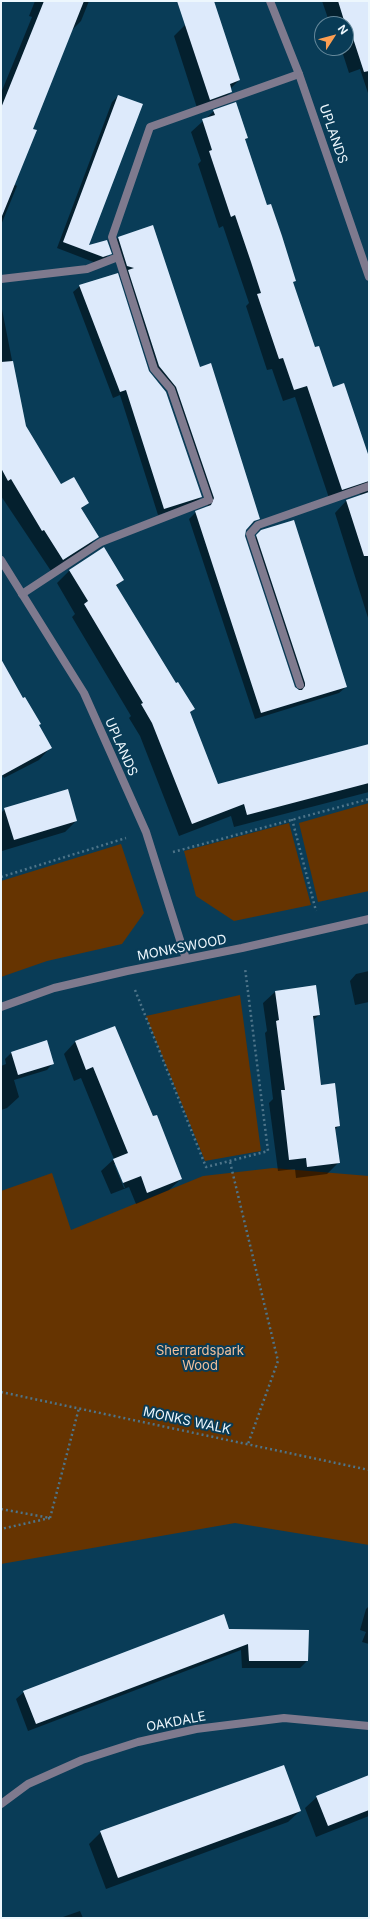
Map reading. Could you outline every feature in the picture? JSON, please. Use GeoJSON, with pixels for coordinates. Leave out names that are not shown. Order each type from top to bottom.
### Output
{"type":"FeatureCollection","features":[{"type":"Feature","properties":{"kind":"street","name":"UPLANDS"},"geometry":{"type":"LineString","coordinates":[[270,1],[299,74],[369,277]]}},
{"type":"Feature","properties":{"kind":"street"},"geometry":{"type":"LineString","coordinates":[[22,594],[101,542],[209,500],[171,389],[154,369],[112,237],[150,127],[299,74]]}},
{"type":"Feature","properties":{"kind":"street"},"geometry":{"type":"LineString","coordinates":[[1,280],[87,269],[118,257]]}},
{"type":"Feature","properties":{"kind":"street"},"geometry":{"type":"LineString","coordinates":[[300,685],[250,534],[258,524],[369,486]]}},
{"type":"Feature","properties":{"kind":"street","name":"UPLANDS"},"geometry":{"type":"LineString","coordinates":[[1,560],[84,693],[146,832],[186,959]]}},
{"type":"Feature","properties":{"kind":"street","name":"MONKSWOOD"},"geometry":{"type":"LineString","coordinates":[[1,1007],[54,988],[369,919]]}},
{"type":"Feature","properties":{"kind":"street","name":"OAKDALE"},"geometry":{"type":"LineString","coordinates":[[1,1804],[28,1784],[82,1760],[138,1742],[196,1729],[284,1718],[369,1726]]}},
{"type":"Feature","properties":{"kind":"path"},"geometry":{"type":"LineString","coordinates":[[155,857],[369,799]]}},
{"type":"Feature","properties":{"kind":"path"},"geometry":{"type":"LineString","coordinates":[[292,819],[320,929]]}},
{"type":"Feature","properties":{"kind":"path"},"geometry":{"type":"LineString","coordinates":[[1,877],[146,832]]}},
{"type":"Feature","properties":{"kind":"path"},"geometry":{"type":"LineString","coordinates":[[127,971],[206,1167],[268,1152],[242,948]]}},
{"type":"Feature","properties":{"kind":"path"},"geometry":{"type":"LineString","coordinates":[[230,1162],[278,1361],[248,1444]]}},
{"type":"Feature","properties":{"kind":"path","name":"MONKS WALK"},"geometry":{"type":"LineString","coordinates":[[1,1392],[369,1470]]}},
{"type":"Feature","properties":{"kind":"path"},"geometry":{"type":"LineString","coordinates":[[50,1518],[79,1408]]}},
{"type":"Feature","properties":{"kind":"path"},"geometry":{"type":"LineString","coordinates":[[1,1509],[50,1518]]}},
{"type":"Feature","properties":{"kind":"path"},"geometry":{"type":"LineString","coordinates":[[1,1529],[50,1518]]}},
{"type":"Feature","properties":{"kind":"green space"},"geometry":{"type":"Polygon","coordinates":[[[369,803],[369,891],[318,902],[299,823],[369,803]]]}},
{"type":"Feature","properties":{"kind":"green space"},"geometry":{"type":"Polygon","coordinates":[[[289,823],[311,905],[234,921],[196,896],[184,851],[289,823]]]}},
{"type":"Feature","properties":{"kind":"green space"},"geometry":{"type":"Polygon","coordinates":[[[121,844],[144,913],[122,944],[47,961],[1,977],[1,881],[121,844]]]}},
{"type":"Feature","properties":{"kind":"green space"},"geometry":{"type":"Polygon","coordinates":[[[240,995],[261,1151],[205,1161],[146,1016],[240,995]]]}},
{"type":"Feature","properties":{"kind":"green space","name":"Sherrardspark Wood"},"geometry":{"type":"Polygon","coordinates":[[[273,1168],[369,1176],[369,1545],[235,1523],[1,1564],[1,1191],[52,1173],[71,1230],[203,1176],[273,1168]]]}},
{"type":"Feature","properties":{"kind":"building"},"geometry":{"type":"Polygon","coordinates":[[[44,1],[84,1],[33,129],[37,130],[2,216],[1,108],[44,1]]]}},
{"type":"Feature","properties":{"kind":"building"},"geometry":{"type":"Polygon","coordinates":[[[177,1],[214,1],[240,80],[230,84],[232,92],[210,100],[177,1]]]}},
{"type":"Feature","properties":{"kind":"building"},"geometry":{"type":"Polygon","coordinates":[[[338,1],[369,1],[369,71],[364,72],[354,41],[354,16],[343,16],[338,1]]]}},
{"type":"Feature","properties":{"kind":"building"},"geometry":{"type":"Polygon","coordinates":[[[118,95],[143,104],[89,245],[107,240],[112,254],[103,257],[63,242],[118,95]]]}},
{"type":"Feature","properties":{"kind":"building"},"geometry":{"type":"Polygon","coordinates":[[[236,102],[248,138],[245,139],[267,205],[271,204],[282,236],[296,281],[293,282],[315,347],[319,346],[333,387],[344,383],[369,457],[369,481],[342,490],[307,386],[294,390],[283,358],[279,359],[257,294],[261,293],[251,262],[235,215],[231,217],[209,151],[212,150],[202,119],[215,115],[213,110],[236,102]]]}},
{"type":"Feature","properties":{"kind":"building"},"geometry":{"type":"Polygon","coordinates":[[[153,225],[200,367],[211,363],[260,519],[254,521],[246,530],[245,536],[295,687],[302,690],[305,683],[256,535],[261,530],[294,520],[347,687],[261,713],[195,511],[211,505],[214,498],[176,387],[159,366],[128,270],[134,268],[127,266],[118,237],[153,225]]]}},
{"type":"Feature","properties":{"kind":"building"},"geometry":{"type":"Polygon","coordinates":[[[118,273],[149,371],[166,392],[202,497],[164,509],[126,390],[120,392],[79,285],[118,273]]]}},
{"type":"Feature","properties":{"kind":"building"},"geometry":{"type":"Polygon","coordinates":[[[13,361],[26,426],[61,484],[74,477],[89,503],[81,508],[99,537],[63,560],[44,530],[42,531],[11,479],[8,481],[1,468],[1,362],[13,361]]]}},
{"type":"Feature","properties":{"kind":"building"},"geometry":{"type":"Polygon","coordinates":[[[369,492],[369,556],[364,556],[346,500],[369,492]]]}},
{"type":"Feature","properties":{"kind":"building"},"geometry":{"type":"Polygon","coordinates":[[[104,547],[124,580],[116,585],[176,683],[178,682],[195,709],[190,712],[218,784],[369,744],[369,783],[247,815],[244,804],[192,824],[152,723],[141,704],[143,703],[84,604],[88,601],[69,570],[104,547]]]}},
{"type":"Feature","properties":{"kind":"building"},"geometry":{"type":"Polygon","coordinates":[[[1,659],[23,698],[25,697],[41,724],[39,725],[52,748],[1,776],[1,659]]]}},
{"type":"Feature","properties":{"kind":"building"},"geometry":{"type":"Polygon","coordinates":[[[68,789],[77,821],[14,840],[4,808],[68,789]]]}},
{"type":"Feature","properties":{"kind":"building"},"geometry":{"type":"Polygon","coordinates":[[[316,985],[320,1015],[313,1016],[321,1085],[335,1083],[340,1126],[335,1127],[340,1163],[307,1167],[306,1158],[289,1160],[281,1090],[285,1090],[276,1021],[279,1020],[275,991],[316,985]]]}},
{"type":"Feature","properties":{"kind":"building"},"geometry":{"type":"Polygon","coordinates":[[[115,1026],[153,1116],[157,1115],[182,1179],[147,1193],[141,1176],[123,1183],[113,1159],[128,1153],[93,1067],[86,1070],[75,1041],[115,1026]]]}},
{"type":"Feature","properties":{"kind":"building"},"geometry":{"type":"Polygon","coordinates":[[[47,1040],[54,1064],[18,1075],[11,1052],[47,1040]]]}},
{"type":"Feature","properties":{"kind":"building"},"geometry":{"type":"Polygon","coordinates":[[[224,1614],[229,1629],[309,1630],[308,1661],[249,1661],[248,1644],[36,1724],[23,1691],[224,1614]]]}},
{"type":"Feature","properties":{"kind":"building"},"geometry":{"type":"Polygon","coordinates":[[[284,1765],[301,1811],[118,1878],[100,1831],[284,1765]]]}},
{"type":"Feature","properties":{"kind":"building"},"geometry":{"type":"Polygon","coordinates":[[[369,1775],[369,1810],[328,1826],[316,1796],[369,1775]]]}}]}
